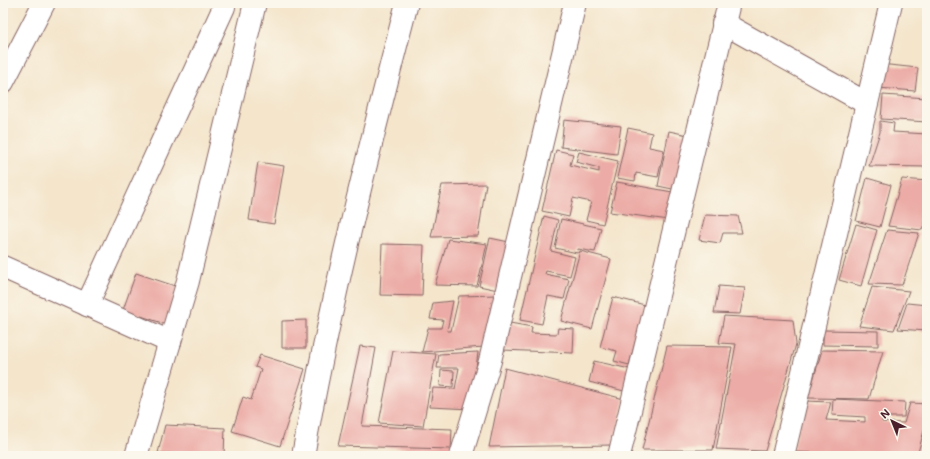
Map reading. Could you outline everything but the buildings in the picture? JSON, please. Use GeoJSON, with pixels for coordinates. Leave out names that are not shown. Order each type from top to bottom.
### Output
{"type":"FeatureCollection","features":[{"type":"Feature","properties":{"kind":"street"},"geometry":{"type":"LineString","coordinates":[[3,82],[44,3]]}},
{"type":"Feature","properties":{"kind":"street"},"geometry":{"type":"LineString","coordinates":[[303,456],[321,357],[378,115],[407,3]]}},
{"type":"Feature","properties":{"kind":"street"},"geometry":{"type":"LineString","coordinates":[[461,456],[490,362],[575,3]]}},
{"type":"Feature","properties":{"kind":"street"},"geometry":{"type":"LineString","coordinates":[[783,456],[891,3]]}},
{"type":"Feature","properties":{"kind":"street"},"geometry":{"type":"LineString","coordinates":[[87,305],[221,5],[253,10],[188,281],[136,456]]}},
{"type":"Feature","properties":{"kind":"street"},"geometry":{"type":"LineString","coordinates":[[619,456],[726,13],[866,103]]}},
{"type":"Feature","properties":{"kind":"street"},"geometry":{"type":"LineString","coordinates":[[3,267],[170,342]]}}]}
